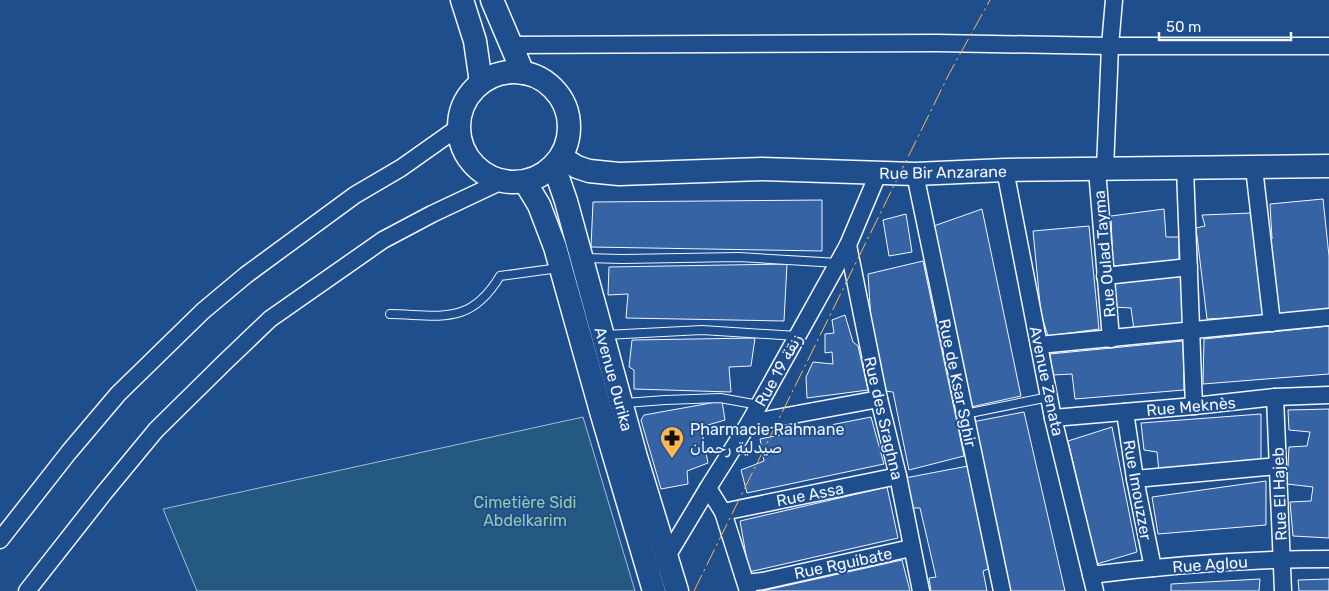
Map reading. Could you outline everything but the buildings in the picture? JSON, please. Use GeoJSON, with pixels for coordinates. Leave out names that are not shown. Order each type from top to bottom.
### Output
{"type":"FeatureCollection","features":[{"type":"Feature","properties":{"kind":"street"},"geometry":{"type":"LineString","coordinates":[[462,0],[475,41],[481,83]]}},
{"type":"Feature","properties":{"kind":"street","name":"Rue Oulad Tayma"},"geometry":{"type":"LineString","coordinates":[[1110,338],[1105,276],[1101,169],[1114,0]]}},
{"type":"Feature","properties":{"kind":"street"},"geometry":{"type":"LineString","coordinates":[[499,3],[510,45],[523,73]]}},
{"type":"Feature","properties":{"kind":"street"},"geometry":{"type":"LineString","coordinates":[[510,45],[937,43],[1110,46],[1329,46]]}},
{"type":"Feature","properties":{"kind":"street"},"geometry":{"type":"LineString","coordinates":[[523,73],[540,78],[555,89],[565,105],[569,122],[568,140],[558,161],[541,176],[525,182],[502,181],[480,171],[471,162],[462,145],[459,127],[462,110],[469,95],[481,83],[501,74],[523,73]]}},
{"type":"Feature","properties":{"kind":"street"},"geometry":{"type":"LineString","coordinates":[[0,540],[69,452],[118,394],[203,311],[246,275],[355,195],[401,168],[459,127]]}},
{"type":"Feature","properties":{"kind":"street","name":"Rue Bir Anzarane"},"geometry":{"type":"LineString","coordinates":[[558,161],[589,171],[619,174],[762,169],[915,174],[1005,170],[1329,166]]}},
{"type":"Feature","properties":{"kind":"street","name":"Avenue Ourika"},"geometry":{"type":"LineString","coordinates":[[558,161],[566,201],[571,263],[602,415],[653,588]]}},
{"type":"Feature","properties":{"kind":"street"},"geometry":{"type":"LineString","coordinates":[[1254,168],[1272,322]]}},
{"type":"Feature","properties":{"kind":"street"},"geometry":{"type":"LineString","coordinates":[[1185,169],[1194,406]]}},
{"type":"Feature","properties":{"kind":"street","name":"Avenue Zenata"},"geometry":{"type":"LineString","coordinates":[[1005,170],[1053,418],[1093,583]]}},
{"type":"Feature","properties":{"kind":"street","name":"Rue 19 زنقة"},"geometry":{"type":"LineString","coordinates":[[653,588],[667,557],[749,423],[848,245],[878,174]]}},
{"type":"Feature","properties":{"kind":"street","name":"Rue de Ksar Sghir"},"geometry":{"type":"LineString","coordinates":[[915,174],[1002,591]]}},
{"type":"Feature","properties":{"kind":"street"},"geometry":{"type":"LineString","coordinates":[[27,591],[156,430],[224,362],[270,320],[383,240],[432,214],[502,181]]}},
{"type":"Feature","properties":{"kind":"street","name":"Avenue Ourika"},"geometry":{"type":"LineString","coordinates":[[525,182],[571,263],[602,335],[677,591]]}},
{"type":"Feature","properties":{"kind":"street","name":"Rue des Sraghna"},"geometry":{"type":"LineString","coordinates":[[848,245],[921,591]]}},
{"type":"Feature","properties":{"kind":"street"},"geometry":{"type":"LineString","coordinates":[[1105,276],[1189,266]]}},
{"type":"Feature","properties":{"kind":"street"},"geometry":{"type":"LineString","coordinates":[[1039,345],[1329,317]]}},
{"type":"Feature","properties":{"kind":"street","name":"Rue Meknès"},"geometry":{"type":"LineString","coordinates":[[1053,418],[1275,397],[1329,395]]}},
{"type":"Feature","properties":{"kind":"street","name":"Rue El Hajeb"},"geometry":{"type":"LineString","coordinates":[[1275,397],[1283,591]]}},
{"type":"Feature","properties":{"kind":"street"},"geometry":{"type":"LineString","coordinates":[[749,423],[879,399]]}},
{"type":"Feature","properties":{"kind":"street","name":"Rue Imouzzer"},"geometry":{"type":"LineString","coordinates":[[1125,412],[1135,479],[1153,568]]}},
{"type":"Feature","properties":{"kind":"street"},"geometry":{"type":"LineString","coordinates":[[1135,479],[1277,466]]}},
{"type":"Feature","properties":{"kind":"street","name":"Rue Assa"},"geometry":{"type":"LineString","coordinates":[[723,512],[898,476]]}},
{"type":"Feature","properties":{"kind":"street"},"geometry":{"type":"LineString","coordinates":[[708,488],[723,512],[747,587]]}},
{"type":"Feature","properties":{"kind":"street","name":"Rue Rguibate"},"geometry":{"type":"LineString","coordinates":[[747,587],[763,581],[911,548]]}},
{"type":"Feature","properties":{"kind":"street","name":"Rue Aglou"},"geometry":{"type":"LineString","coordinates":[[1093,583],[1153,568],[1281,559],[1329,559]]}},
{"type":"Feature","properties":{"kind":"lane"},"geometry":{"type":"LineString","coordinates":[[390,314],[451,316],[474,307],[492,289],[500,276],[571,263],[622,259],[739,257],[838,263]]}},
{"type":"Feature","properties":{"kind":"lane"},"geometry":{"type":"LineString","coordinates":[[602,335],[702,330],[797,336]]}},
{"type":"Feature","properties":{"kind":"lane"},"geometry":{"type":"LineString","coordinates":[[965,414],[1049,397]]}},
{"type":"Feature","properties":{"kind":"lane"},"geometry":{"type":"LineString","coordinates":[[621,404],[720,398],[759,405]]}},
{"type":"Feature","properties":{"kind":"green space","name":"Cimetière Sidi Abdelkarim"},"geometry":{"type":"Polygon","coordinates":[[[583,417],[635,591],[197,591],[163,509],[583,417]]]}},
{"type":"Feature","properties":{"kind":"power"},"geometry":{"type":"LineString","coordinates":[[694,591],[949,74],[990,0]]}},
{"type":"Feature","properties":{"kind":"place","name":"Pharmacie Rahmane صيدلية رحمان"},"geometry":{"type":"Point","coordinates":[672,459]}}]}
